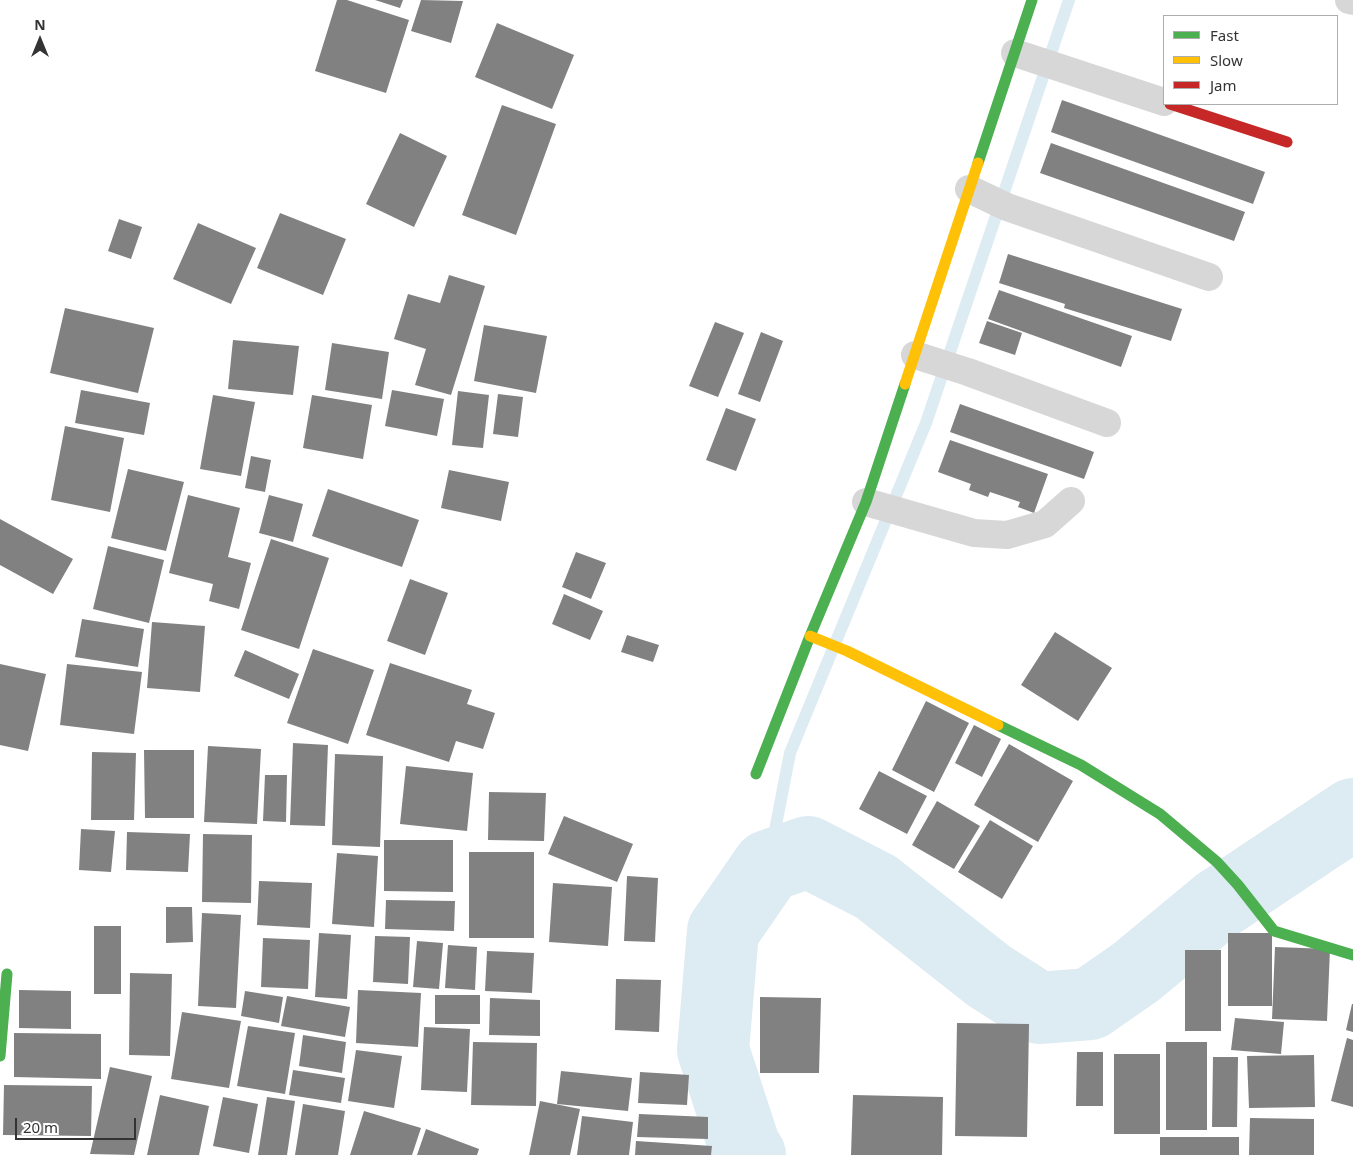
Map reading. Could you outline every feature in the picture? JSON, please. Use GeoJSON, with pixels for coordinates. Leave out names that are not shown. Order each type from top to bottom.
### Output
{"type":"FeatureCollection","features":[{"type":"Feature","properties":{"kind":"street"},"geometry":{"type":"LineString","coordinates":[[756,774],[810,636],[883,506],[915,355],[987,198],[1025,56],[1032,0]]}},
{"type":"Feature","properties":{"kind":"street"},"geometry":{"type":"LineString","coordinates":[[1349,0],[1353,1]]}},
{"type":"Feature","properties":{"kind":"street"},"geometry":{"type":"LineString","coordinates":[[1025,56],[1163,102]]}},
{"type":"Feature","properties":{"kind":"street"},"geometry":{"type":"LineString","coordinates":[[1173,105],[1287,142]]}},
{"type":"Feature","properties":{"kind":"street"},"geometry":{"type":"LineString","coordinates":[[987,198],[1209,277]]}},
{"type":"Feature","properties":{"kind":"street"},"geometry":{"type":"LineString","coordinates":[[915,355],[1107,423]]}},
{"type":"Feature","properties":{"kind":"street"},"geometry":{"type":"LineString","coordinates":[[883,506],[974,532],[1007,534],[1045,524],[1072,501]]}},
{"type":"Feature","properties":{"kind":"street"},"geometry":{"type":"LineString","coordinates":[[810,636],[847,651],[1081,765],[1160,814],[1217,862],[1238,885],[1269,925],[1279,934],[1353,955]]}},
{"type":"Feature","properties":{"kind":"street"},"geometry":{"type":"LineString","coordinates":[[0,1056],[7,974]]}},
{"type":"Feature","properties":{"kind":"building"},"geometry":{"type":"Polygon","coordinates":[[[337,0],[347,0],[409,20],[386,93],[315,71],[337,0]]]}},
{"type":"Feature","properties":{"kind":"building"},"geometry":{"type":"Polygon","coordinates":[[[375,0],[403,0],[400,8],[375,0]]]}},
{"type":"Feature","properties":{"kind":"building"},"geometry":{"type":"Polygon","coordinates":[[[421,0],[463,1],[451,43],[411,31],[421,0]]]}},
{"type":"Feature","properties":{"kind":"building"},"geometry":{"type":"Polygon","coordinates":[[[497,23],[574,55],[552,109],[475,77],[497,23]]]}},
{"type":"Feature","properties":{"kind":"building"},"geometry":{"type":"Polygon","coordinates":[[[1062,100],[1265,172],[1253,204],[1051,132],[1062,100]]]}},
{"type":"Feature","properties":{"kind":"building"},"geometry":{"type":"Polygon","coordinates":[[[502,105],[556,124],[516,235],[462,215],[502,105]]]}},
{"type":"Feature","properties":{"kind":"building"},"geometry":{"type":"Polygon","coordinates":[[[400,133],[447,156],[414,227],[366,204],[400,133]]]}},
{"type":"Feature","properties":{"kind":"building"},"geometry":{"type":"Polygon","coordinates":[[[1051,143],[1245,212],[1234,241],[1040,173],[1051,143]]]}},
{"type":"Feature","properties":{"kind":"building"},"geometry":{"type":"Polygon","coordinates":[[[280,213],[346,239],[323,295],[257,268],[280,213]]]}},
{"type":"Feature","properties":{"kind":"building"},"geometry":{"type":"Polygon","coordinates":[[[119,219],[142,227],[131,259],[108,251],[119,219]]]}},
{"type":"Feature","properties":{"kind":"building"},"geometry":{"type":"Polygon","coordinates":[[[198,223],[256,248],[231,304],[173,279],[198,223]]]}},
{"type":"Feature","properties":{"kind":"building"},"geometry":{"type":"Polygon","coordinates":[[[1008,254],[1182,309],[1171,341],[1064,308],[1065,304],[999,283],[1008,254]]]}},
{"type":"Feature","properties":{"kind":"building"},"geometry":{"type":"Polygon","coordinates":[[[449,275],[485,286],[451,395],[415,385],[426,349],[394,339],[408,294],[440,303],[449,275]]]}},
{"type":"Feature","properties":{"kind":"building"},"geometry":{"type":"Polygon","coordinates":[[[999,290],[1132,336],[1121,367],[988,319],[999,290]]]}},
{"type":"Feature","properties":{"kind":"building"},"geometry":{"type":"Polygon","coordinates":[[[65,308],[154,328],[138,393],[50,373],[65,308]]]}},
{"type":"Feature","properties":{"kind":"building"},"geometry":{"type":"Polygon","coordinates":[[[987,321],[1022,333],[1015,355],[979,343],[987,321]]]}},
{"type":"Feature","properties":{"kind":"building"},"geometry":{"type":"Polygon","coordinates":[[[715,322],[744,333],[718,397],[689,386],[715,322]]]}},
{"type":"Feature","properties":{"kind":"building"},"geometry":{"type":"Polygon","coordinates":[[[484,325],[547,336],[536,393],[474,381],[484,325]]]}},
{"type":"Feature","properties":{"kind":"building"},"geometry":{"type":"Polygon","coordinates":[[[761,332],[783,341],[760,402],[738,394],[761,332]]]}},
{"type":"Feature","properties":{"kind":"building"},"geometry":{"type":"Polygon","coordinates":[[[233,340],[299,346],[293,395],[228,389],[233,340]]]}},
{"type":"Feature","properties":{"kind":"building"},"geometry":{"type":"Polygon","coordinates":[[[332,343],[389,352],[382,399],[325,390],[332,343]]]}},
{"type":"Feature","properties":{"kind":"building"},"geometry":{"type":"Polygon","coordinates":[[[81,390],[150,403],[144,435],[75,423],[81,390]]]}},
{"type":"Feature","properties":{"kind":"building"},"geometry":{"type":"Polygon","coordinates":[[[392,390],[444,399],[437,436],[385,426],[392,390]]]}},
{"type":"Feature","properties":{"kind":"building"},"geometry":{"type":"Polygon","coordinates":[[[458,391],[489,395],[483,448],[452,445],[458,391]]]}},
{"type":"Feature","properties":{"kind":"building"},"geometry":{"type":"Polygon","coordinates":[[[498,394],[523,397],[518,437],[493,434],[498,394]]]}},
{"type":"Feature","properties":{"kind":"building"},"geometry":{"type":"Polygon","coordinates":[[[213,395],[255,402],[241,476],[200,469],[213,395]]]}},
{"type":"Feature","properties":{"kind":"building"},"geometry":{"type":"Polygon","coordinates":[[[312,395],[372,405],[363,459],[303,448],[312,395]]]}},
{"type":"Feature","properties":{"kind":"building"},"geometry":{"type":"Polygon","coordinates":[[[960,404],[1094,452],[1084,479],[950,432],[960,404]]]}},
{"type":"Feature","properties":{"kind":"building"},"geometry":{"type":"Polygon","coordinates":[[[726,408],[756,419],[736,471],[706,460],[726,408]]]}},
{"type":"Feature","properties":{"kind":"building"},"geometry":{"type":"Polygon","coordinates":[[[65,426],[124,438],[110,512],[51,500],[65,426]]]}},
{"type":"Feature","properties":{"kind":"building"},"geometry":{"type":"Polygon","coordinates":[[[950,440],[1048,474],[1034,513],[1018,507],[1020,502],[990,492],[988,497],[969,490],[971,484],[938,472],[950,440]]]}},
{"type":"Feature","properties":{"kind":"building"},"geometry":{"type":"Polygon","coordinates":[[[251,456],[271,460],[265,492],[245,488],[251,456]]]}},
{"type":"Feature","properties":{"kind":"building"},"geometry":{"type":"Polygon","coordinates":[[[128,469],[184,482],[166,551],[111,538],[128,469]]]}},
{"type":"Feature","properties":{"kind":"building"},"geometry":{"type":"Polygon","coordinates":[[[449,470],[509,482],[501,521],[441,508],[449,470]]]}},
{"type":"Feature","properties":{"kind":"building"},"geometry":{"type":"Polygon","coordinates":[[[328,489],[419,520],[402,567],[312,536],[328,489]]]}},
{"type":"Feature","properties":{"kind":"building"},"geometry":{"type":"Polygon","coordinates":[[[188,495],[240,508],[228,557],[251,563],[239,609],[209,601],[213,584],[169,573],[188,495]]]}},
{"type":"Feature","properties":{"kind":"building"},"geometry":{"type":"Polygon","coordinates":[[[269,495],[303,504],[293,542],[259,533],[269,495]]]}},
{"type":"Feature","properties":{"kind":"building"},"geometry":{"type":"Polygon","coordinates":[[[0,519],[73,559],[53,594],[0,565],[0,519]]]}},
{"type":"Feature","properties":{"kind":"building"},"geometry":{"type":"Polygon","coordinates":[[[271,539],[329,558],[299,649],[241,630],[271,539]]]}},
{"type":"Feature","properties":{"kind":"building"},"geometry":{"type":"Polygon","coordinates":[[[108,546],[164,560],[149,623],[93,609],[108,546]]]}},
{"type":"Feature","properties":{"kind":"building"},"geometry":{"type":"Polygon","coordinates":[[[576,552],[606,563],[591,599],[562,587],[576,552]]]}},
{"type":"Feature","properties":{"kind":"building"},"geometry":{"type":"Polygon","coordinates":[[[410,579],[448,593],[425,655],[387,641],[410,579]]]}},
{"type":"Feature","properties":{"kind":"building"},"geometry":{"type":"Polygon","coordinates":[[[564,594],[603,611],[590,640],[552,624],[564,594]]]}},
{"type":"Feature","properties":{"kind":"building"},"geometry":{"type":"Polygon","coordinates":[[[82,619],[144,629],[138,667],[75,657],[82,619]]]}},
{"type":"Feature","properties":{"kind":"building"},"geometry":{"type":"Polygon","coordinates":[[[152,622],[205,626],[200,692],[147,688],[152,622]]]}},
{"type":"Feature","properties":{"kind":"building"},"geometry":{"type":"Polygon","coordinates":[[[1055,632],[1112,668],[1078,721],[1021,685],[1055,632]]]}},
{"type":"Feature","properties":{"kind":"building"},"geometry":{"type":"Polygon","coordinates":[[[627,635],[659,645],[653,662],[621,652],[627,635]]]}},
{"type":"Feature","properties":{"kind":"building"},"geometry":{"type":"Polygon","coordinates":[[[313,649],[374,670],[348,744],[287,723],[313,649]]]}},
{"type":"Feature","properties":{"kind":"building"},"geometry":{"type":"Polygon","coordinates":[[[245,650],[299,674],[289,699],[234,676],[245,650]]]}},
{"type":"Feature","properties":{"kind":"building"},"geometry":{"type":"Polygon","coordinates":[[[390,663],[472,690],[467,704],[495,713],[483,749],[456,741],[449,762],[366,735],[390,663]]]}},
{"type":"Feature","properties":{"kind":"building"},"geometry":{"type":"Polygon","coordinates":[[[0,664],[46,674],[28,751],[0,745],[0,664]]]}},
{"type":"Feature","properties":{"kind":"building"},"geometry":{"type":"Polygon","coordinates":[[[67,664],[142,672],[134,734],[60,725],[67,664]]]}},
{"type":"Feature","properties":{"kind":"building"},"geometry":{"type":"Polygon","coordinates":[[[926,701],[969,723],[934,792],[892,770],[926,701]]]}},
{"type":"Feature","properties":{"kind":"building"},"geometry":{"type":"Polygon","coordinates":[[[974,725],[1001,739],[982,777],[955,763],[974,725]]]}},
{"type":"Feature","properties":{"kind":"building"},"geometry":{"type":"Polygon","coordinates":[[[293,743],[328,745],[325,826],[290,825],[293,743]]]}},
{"type":"Feature","properties":{"kind":"building"},"geometry":{"type":"Polygon","coordinates":[[[1009,744],[1073,781],[1038,842],[974,805],[1009,744]]]}},
{"type":"Feature","properties":{"kind":"building"},"geometry":{"type":"Polygon","coordinates":[[[208,746],[261,749],[257,824],[204,822],[208,746]]]}},
{"type":"Feature","properties":{"kind":"building"},"geometry":{"type":"Polygon","coordinates":[[[144,750],[194,750],[194,818],[145,818],[144,750]]]}},
{"type":"Feature","properties":{"kind":"building"},"geometry":{"type":"Polygon","coordinates":[[[92,752],[136,753],[134,820],[91,820],[92,752]]]}},
{"type":"Feature","properties":{"kind":"building"},"geometry":{"type":"Polygon","coordinates":[[[335,754],[383,756],[380,847],[332,845],[335,754]]]}},
{"type":"Feature","properties":{"kind":"building"},"geometry":{"type":"Polygon","coordinates":[[[406,766],[473,773],[467,831],[400,824],[406,766]]]}},
{"type":"Feature","properties":{"kind":"building"},"geometry":{"type":"Polygon","coordinates":[[[879,771],[927,796],[907,834],[859,809],[879,771]]]}},
{"type":"Feature","properties":{"kind":"building"},"geometry":{"type":"Polygon","coordinates":[[[265,775],[287,775],[286,822],[263,821],[265,775]]]}},
{"type":"Feature","properties":{"kind":"building"},"geometry":{"type":"Polygon","coordinates":[[[489,792],[546,793],[544,841],[488,840],[489,792]]]}},
{"type":"Feature","properties":{"kind":"building"},"geometry":{"type":"Polygon","coordinates":[[[937,801],[980,826],[954,869],[912,845],[937,801]]]}},
{"type":"Feature","properties":{"kind":"building"},"geometry":{"type":"Polygon","coordinates":[[[564,816],[633,844],[617,882],[548,854],[564,816]]]}},
{"type":"Feature","properties":{"kind":"building"},"geometry":{"type":"Polygon","coordinates":[[[990,820],[1033,846],[1002,899],[958,872],[990,820]]]}},
{"type":"Feature","properties":{"kind":"building"},"geometry":{"type":"Polygon","coordinates":[[[81,829],[115,831],[111,872],[79,870],[81,829]]]}},
{"type":"Feature","properties":{"kind":"building"},"geometry":{"type":"Polygon","coordinates":[[[127,832],[190,834],[188,872],[126,870],[127,832]]]}},
{"type":"Feature","properties":{"kind":"building"},"geometry":{"type":"Polygon","coordinates":[[[203,834],[252,835],[251,903],[202,902],[203,834]]]}},
{"type":"Feature","properties":{"kind":"building"},"geometry":{"type":"Polygon","coordinates":[[[384,840],[453,840],[453,892],[384,891],[384,840]]]}},
{"type":"Feature","properties":{"kind":"building"},"geometry":{"type":"Polygon","coordinates":[[[469,852],[534,852],[534,938],[469,938],[469,852]]]}},
{"type":"Feature","properties":{"kind":"building"},"geometry":{"type":"Polygon","coordinates":[[[337,853],[378,856],[374,927],[332,924],[337,853]]]}},
{"type":"Feature","properties":{"kind":"building"},"geometry":{"type":"Polygon","coordinates":[[[627,876],[658,878],[655,942],[624,941],[627,876]]]}},
{"type":"Feature","properties":{"kind":"building"},"geometry":{"type":"Polygon","coordinates":[[[259,881],[312,883],[310,928],[257,925],[259,881]]]}},
{"type":"Feature","properties":{"kind":"building"},"geometry":{"type":"Polygon","coordinates":[[[553,883],[612,887],[608,946],[549,942],[553,883]]]}},
{"type":"Feature","properties":{"kind":"building"},"geometry":{"type":"Polygon","coordinates":[[[386,900],[455,901],[454,931],[385,929],[386,900]]]}},
{"type":"Feature","properties":{"kind":"building"},"geometry":{"type":"Polygon","coordinates":[[[166,907],[192,907],[193,942],[166,943],[166,907]]]}},
{"type":"Feature","properties":{"kind":"building"},"geometry":{"type":"Polygon","coordinates":[[[202,913],[241,915],[236,1008],[198,1006],[202,913]]]}},
{"type":"Feature","properties":{"kind":"building"},"geometry":{"type":"Polygon","coordinates":[[[94,926],[121,926],[121,994],[94,994],[94,926]]]}},
{"type":"Feature","properties":{"kind":"building"},"geometry":{"type":"Polygon","coordinates":[[[319,933],[351,935],[347,999],[315,997],[319,933]]]}},
{"type":"Feature","properties":{"kind":"building"},"geometry":{"type":"Polygon","coordinates":[[[1228,933],[1272,933],[1272,1006],[1228,1006],[1228,933]]]}},
{"type":"Feature","properties":{"kind":"building"},"geometry":{"type":"Polygon","coordinates":[[[375,936],[410,937],[408,984],[373,982],[375,936]]]}},
{"type":"Feature","properties":{"kind":"building"},"geometry":{"type":"Polygon","coordinates":[[[263,938],[310,940],[308,989],[261,987],[263,938]]]}},
{"type":"Feature","properties":{"kind":"building"},"geometry":{"type":"Polygon","coordinates":[[[417,941],[443,943],[439,989],[413,987],[417,941]]]}},
{"type":"Feature","properties":{"kind":"building"},"geometry":{"type":"Polygon","coordinates":[[[448,945],[477,947],[475,990],[445,988],[448,945]]]}},
{"type":"Feature","properties":{"kind":"building"},"geometry":{"type":"Polygon","coordinates":[[[1275,947],[1330,949],[1327,1021],[1272,1019],[1275,947]]]}},
{"type":"Feature","properties":{"kind":"building"},"geometry":{"type":"Polygon","coordinates":[[[1185,950],[1221,950],[1221,1031],[1185,1031],[1185,950]]]}},
{"type":"Feature","properties":{"kind":"building"},"geometry":{"type":"Polygon","coordinates":[[[487,951],[534,953],[532,993],[485,991],[487,951]]]}},
{"type":"Feature","properties":{"kind":"building"},"geometry":{"type":"Polygon","coordinates":[[[130,973],[172,974],[170,1056],[129,1055],[130,973]]]}},
{"type":"Feature","properties":{"kind":"building"},"geometry":{"type":"Polygon","coordinates":[[[616,979],[661,980],[659,1032],[615,1030],[616,979]]]}},
{"type":"Feature","properties":{"kind":"building"},"geometry":{"type":"Polygon","coordinates":[[[19,990],[71,991],[71,1029],[19,1028],[19,990]]]}},
{"type":"Feature","properties":{"kind":"building"},"geometry":{"type":"Polygon","coordinates":[[[358,990],[421,993],[418,1047],[356,1043],[358,990]]]}},
{"type":"Feature","properties":{"kind":"building"},"geometry":{"type":"Polygon","coordinates":[[[245,991],[283,997],[279,1023],[241,1016],[245,991]]]}},
{"type":"Feature","properties":{"kind":"building"},"geometry":{"type":"Polygon","coordinates":[[[435,995],[480,995],[480,1024],[435,1024],[435,995]]]}},
{"type":"Feature","properties":{"kind":"building"},"geometry":{"type":"Polygon","coordinates":[[[287,996],[350,1007],[345,1037],[281,1026],[287,996]]]}},
{"type":"Feature","properties":{"kind":"building"},"geometry":{"type":"Polygon","coordinates":[[[760,997],[821,998],[819,1073],[760,1073],[760,997]]]}},
{"type":"Feature","properties":{"kind":"building"},"geometry":{"type":"Polygon","coordinates":[[[490,998],[540,1000],[540,1036],[489,1035],[490,998]]]}},
{"type":"Feature","properties":{"kind":"building"},"geometry":{"type":"Polygon","coordinates":[[[1353,1004],[1353,1032],[1346,1030],[1353,1004]]]}},
{"type":"Feature","properties":{"kind":"building"},"geometry":{"type":"Polygon","coordinates":[[[182,1012],[241,1021],[229,1088],[171,1079],[182,1012]]]}},
{"type":"Feature","properties":{"kind":"building"},"geometry":{"type":"Polygon","coordinates":[[[1235,1018],[1284,1022],[1281,1054],[1231,1050],[1235,1018]]]}},
{"type":"Feature","properties":{"kind":"building"},"geometry":{"type":"Polygon","coordinates":[[[957,1023],[1029,1024],[1027,1137],[955,1136],[957,1023]]]}},
{"type":"Feature","properties":{"kind":"building"},"geometry":{"type":"Polygon","coordinates":[[[248,1026],[295,1033],[285,1094],[237,1086],[248,1026]]]}},
{"type":"Feature","properties":{"kind":"building"},"geometry":{"type":"Polygon","coordinates":[[[424,1027],[470,1029],[467,1092],[421,1090],[424,1027]]]}},
{"type":"Feature","properties":{"kind":"building"},"geometry":{"type":"Polygon","coordinates":[[[14,1033],[101,1034],[101,1079],[14,1077],[14,1033]]]}},
{"type":"Feature","properties":{"kind":"building"},"geometry":{"type":"Polygon","coordinates":[[[303,1035],[346,1042],[342,1073],[299,1066],[303,1035]]]}},
{"type":"Feature","properties":{"kind":"building"},"geometry":{"type":"Polygon","coordinates":[[[1347,1038],[1353,1040],[1353,1107],[1331,1101],[1347,1038]]]}},
{"type":"Feature","properties":{"kind":"building"},"geometry":{"type":"Polygon","coordinates":[[[473,1042],[537,1043],[536,1106],[471,1105],[473,1042]]]}},
{"type":"Feature","properties":{"kind":"building"},"geometry":{"type":"Polygon","coordinates":[[[1166,1042],[1207,1042],[1207,1130],[1166,1130],[1166,1042]]]}},
{"type":"Feature","properties":{"kind":"building"},"geometry":{"type":"Polygon","coordinates":[[[356,1050],[402,1056],[394,1108],[348,1101],[356,1050]]]}},
{"type":"Feature","properties":{"kind":"building"},"geometry":{"type":"Polygon","coordinates":[[[1077,1052],[1103,1052],[1103,1106],[1076,1106],[1077,1052]]]}},
{"type":"Feature","properties":{"kind":"building"},"geometry":{"type":"Polygon","coordinates":[[[1114,1054],[1160,1054],[1160,1134],[1114,1134],[1114,1054]]]}},
{"type":"Feature","properties":{"kind":"building"},"geometry":{"type":"Polygon","coordinates":[[[1314,1055],[1315,1107],[1249,1108],[1247,1056],[1314,1055]]]}},
{"type":"Feature","properties":{"kind":"building"},"geometry":{"type":"Polygon","coordinates":[[[1213,1057],[1238,1057],[1237,1127],[1212,1127],[1213,1057]]]}},
{"type":"Feature","properties":{"kind":"building"},"geometry":{"type":"Polygon","coordinates":[[[110,1067],[152,1076],[134,1155],[90,1154],[110,1067]]]}},
{"type":"Feature","properties":{"kind":"building"},"geometry":{"type":"Polygon","coordinates":[[[293,1070],[345,1078],[341,1103],[289,1095],[293,1070]]]}},
{"type":"Feature","properties":{"kind":"building"},"geometry":{"type":"Polygon","coordinates":[[[561,1071],[632,1078],[628,1111],[557,1104],[561,1071]]]}},
{"type":"Feature","properties":{"kind":"building"},"geometry":{"type":"Polygon","coordinates":[[[640,1072],[689,1075],[687,1105],[638,1103],[640,1072]]]}},
{"type":"Feature","properties":{"kind":"building"},"geometry":{"type":"Polygon","coordinates":[[[4,1085],[92,1086],[91,1136],[3,1135],[4,1085]]]}},
{"type":"Feature","properties":{"kind":"building"},"geometry":{"type":"Polygon","coordinates":[[[160,1095],[209,1106],[199,1155],[147,1155],[160,1095]]]}},
{"type":"Feature","properties":{"kind":"building"},"geometry":{"type":"Polygon","coordinates":[[[853,1095],[943,1097],[942,1155],[851,1155],[853,1095]]]}},
{"type":"Feature","properties":{"kind":"building"},"geometry":{"type":"Polygon","coordinates":[[[223,1097],[258,1104],[249,1153],[213,1146],[223,1097]]]}},
{"type":"Feature","properties":{"kind":"building"},"geometry":{"type":"Polygon","coordinates":[[[267,1097],[295,1101],[287,1155],[258,1155],[267,1097]]]}},
{"type":"Feature","properties":{"kind":"building"},"geometry":{"type":"Polygon","coordinates":[[[540,1101],[580,1109],[570,1155],[529,1155],[540,1101]]]}},
{"type":"Feature","properties":{"kind":"building"},"geometry":{"type":"Polygon","coordinates":[[[303,1104],[345,1111],[338,1155],[295,1155],[303,1104]]]}},
{"type":"Feature","properties":{"kind":"building"},"geometry":{"type":"Polygon","coordinates":[[[364,1111],[421,1128],[412,1155],[350,1155],[364,1111]]]}},
{"type":"Feature","properties":{"kind":"building"},"geometry":{"type":"Polygon","coordinates":[[[639,1114],[708,1117],[708,1139],[637,1137],[639,1114]]]}},
{"type":"Feature","properties":{"kind":"building"},"geometry":{"type":"Polygon","coordinates":[[[582,1116],[633,1122],[629,1155],[577,1155],[582,1116]]]}},
{"type":"Feature","properties":{"kind":"building"},"geometry":{"type":"Polygon","coordinates":[[[1250,1118],[1314,1119],[1314,1155],[1249,1155],[1250,1118]]]}},
{"type":"Feature","properties":{"kind":"building"},"geometry":{"type":"Polygon","coordinates":[[[426,1129],[479,1149],[477,1155],[417,1155],[426,1129]]]}},
{"type":"Feature","properties":{"kind":"building"},"geometry":{"type":"Polygon","coordinates":[[[1160,1137],[1239,1137],[1239,1155],[1160,1155],[1160,1137]]]}},
{"type":"Feature","properties":{"kind":"building"},"geometry":{"type":"Polygon","coordinates":[[[636,1141],[712,1146],[711,1155],[635,1155],[636,1141]]]}},
{"type":"Feature","properties":{"kind":"waterway"},"geometry":{"type":"LineString","coordinates":[[768,866],[790,753],[926,423],[1069,0]]}},
{"type":"Feature","properties":{"kind":"waterway"},"geometry":{"type":"LineString","coordinates":[[750,1155],[745,1148],[713,1050],[723,931],[768,866],[808,852],[876,887],[989,976],[1039,1008],[1090,1004],[1136,972],[1218,904],[1353,814]]}},
{"type":"Feature","properties":{"kind":"traffic: fast"},"geometry":{"type":"LineString","coordinates":[[978,163],[1032,0]]}},
{"type":"Feature","properties":{"kind":"traffic: fast"},"geometry":{"type":"LineString","coordinates":[[756,774],[810,636],[866,502],[905,384]]}},
{"type":"Feature","properties":{"kind":"traffic: fast"},"geometry":{"type":"LineString","coordinates":[[998,725],[1081,765],[1160,814],[1217,862],[1238,885],[1274,931],[1353,955]]}},
{"type":"Feature","properties":{"kind":"traffic: fast"},"geometry":{"type":"LineString","coordinates":[[0,1056],[7,974]]}},
{"type":"Feature","properties":{"kind":"traffic: slow"},"geometry":{"type":"LineString","coordinates":[[905,384],[978,163]]}},
{"type":"Feature","properties":{"kind":"traffic: slow"},"geometry":{"type":"LineString","coordinates":[[810,636],[847,651],[998,725]]}},
{"type":"Feature","properties":{"kind":"traffic: jam"},"geometry":{"type":"LineString","coordinates":[[1173,105],[1287,142]]}}]}
